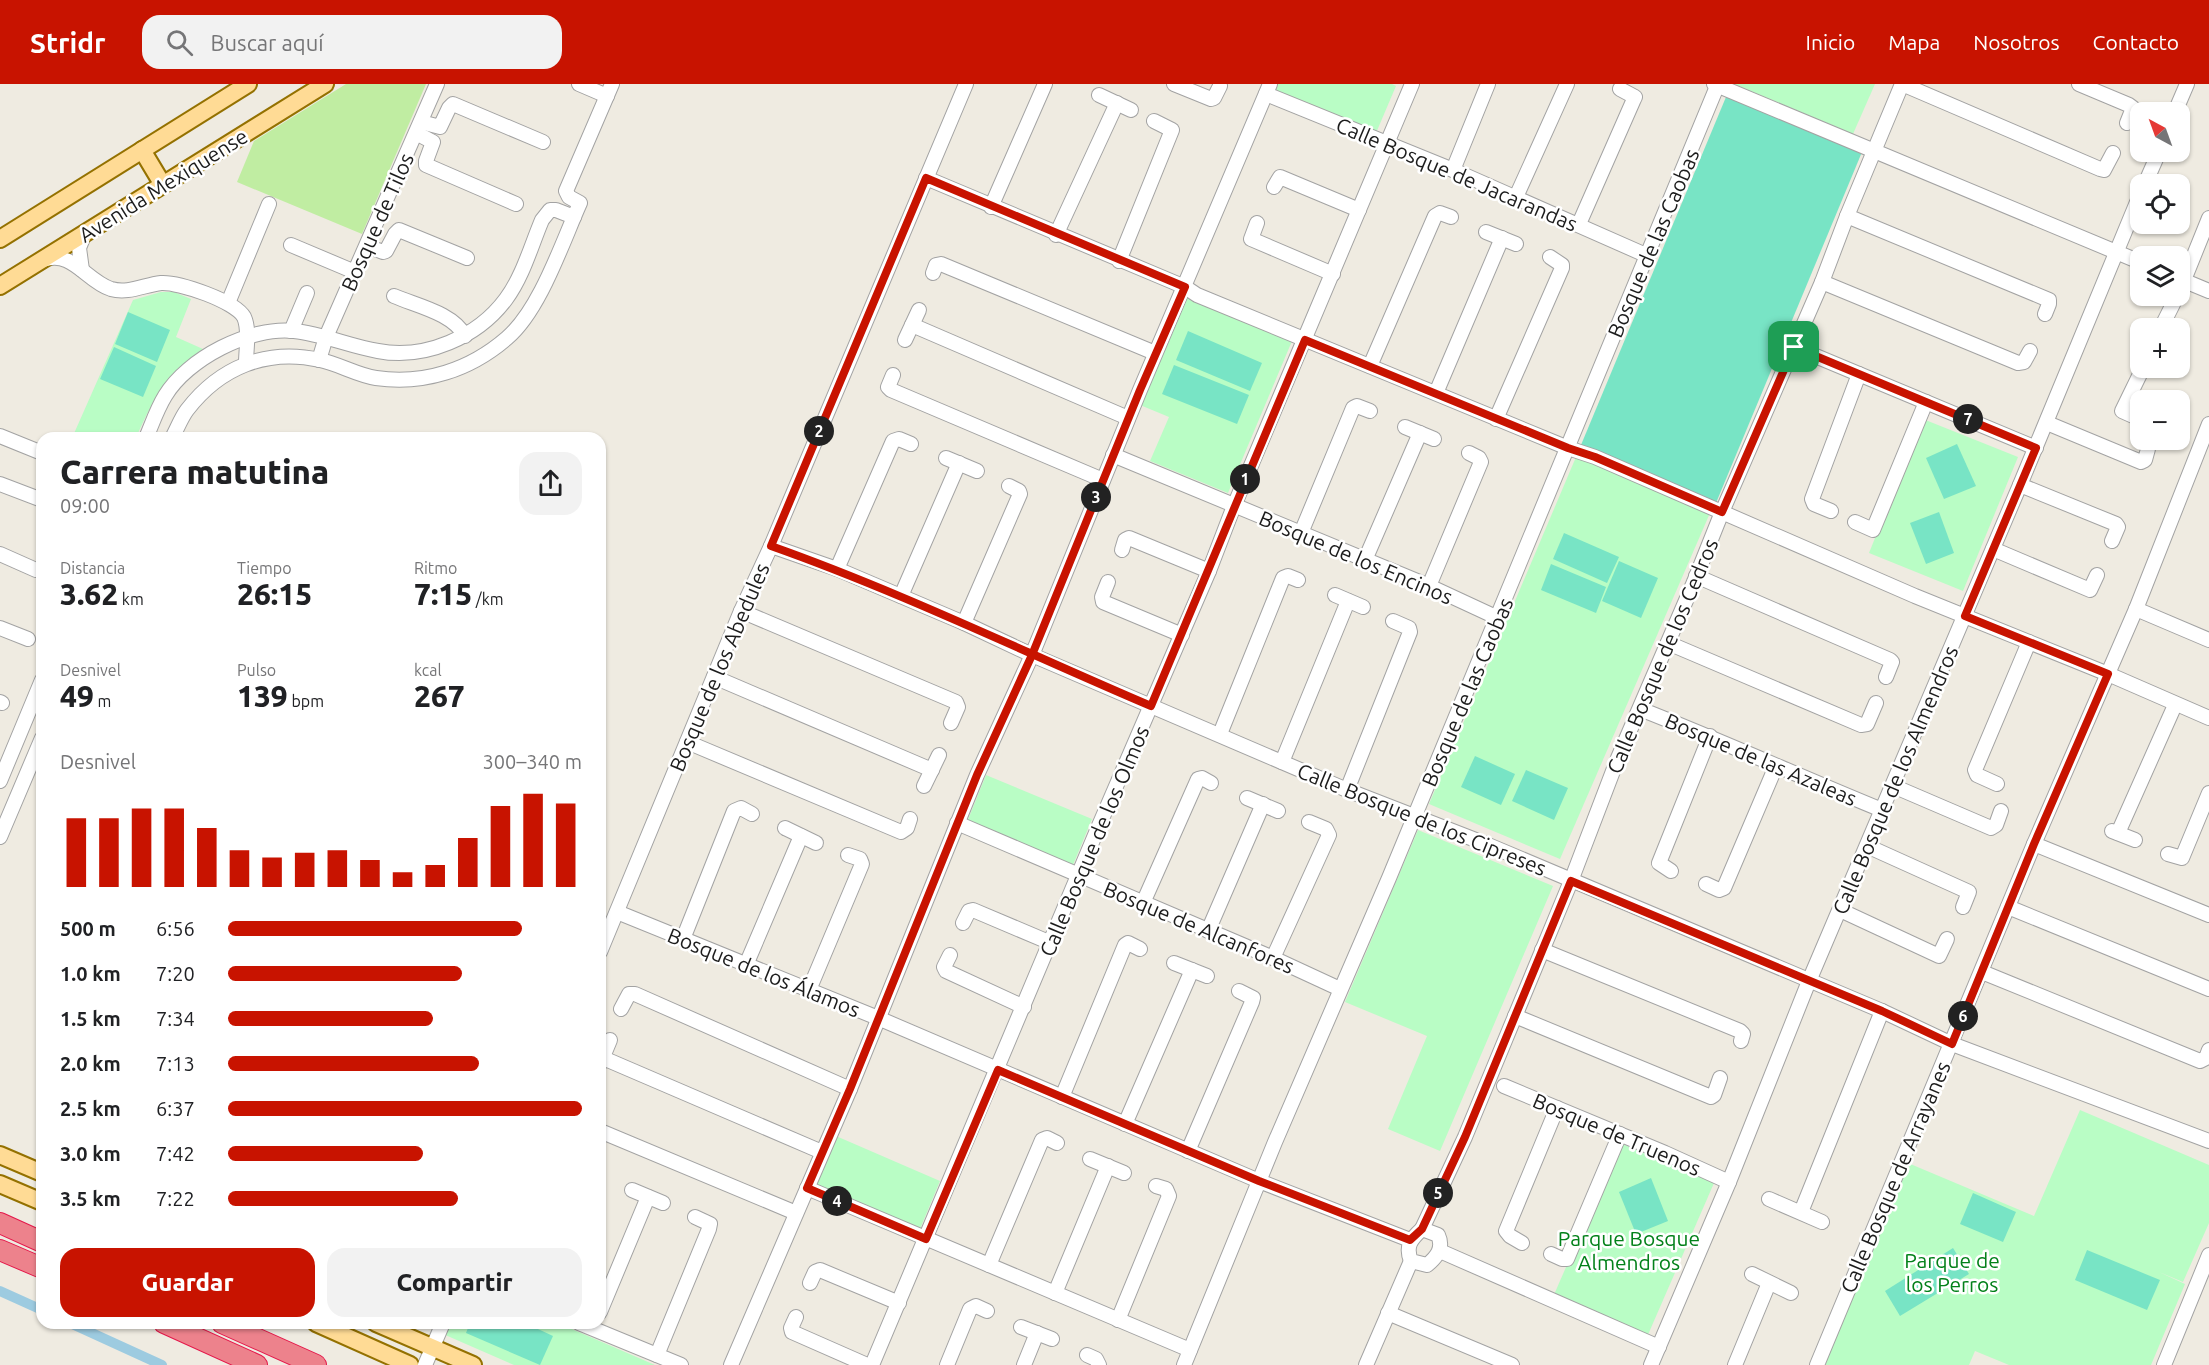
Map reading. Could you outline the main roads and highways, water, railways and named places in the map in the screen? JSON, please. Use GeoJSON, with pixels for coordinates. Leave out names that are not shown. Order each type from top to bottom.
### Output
{"type":"FeatureCollection","features":[{"type":"Feature","properties":{"kind":"highway"},"geometry":{"type":"LineString","coordinates":[[0,1223],[36,1239]]}},
{"type":"Feature","properties":{"kind":"highway"},"geometry":{"type":"LineString","coordinates":[[0,1250],[36,1266]]}},
{"type":"Feature","properties":{"kind":"highway"},"geometry":{"type":"LineString","coordinates":[[177,1329],[257,1365]]}},
{"type":"Feature","properties":{"kind":"highway"},"geometry":{"type":"LineString","coordinates":[[235,1329],[316,1365]]}},
{"type":"Feature","properties":{"kind":"main road","name":"Avenida Mexiquense"},"geometry":{"type":"LineString","coordinates":[[0,239],[248,84]]}},
{"type":"Feature","properties":{"kind":"main road","name":"Avenida Mexiquense"},"geometry":{"type":"LineString","coordinates":[[0,286],[325,84]]}},
{"type":"Feature","properties":{"kind":"main road"},"geometry":{"type":"LineString","coordinates":[[141,150],[163,185]]}},
{"type":"Feature","properties":{"kind":"main road"},"geometry":{"type":"LineString","coordinates":[[0,1155],[36,1170]]}},
{"type":"Feature","properties":{"kind":"main road"},"geometry":{"type":"LineString","coordinates":[[0,1184],[36,1199]]}},
{"type":"Feature","properties":{"kind":"main road"},"geometry":{"type":"LineString","coordinates":[[329,1329],[410,1365]]}},
{"type":"Feature","properties":{"kind":"main road"},"geometry":{"type":"LineString","coordinates":[[389,1329],[473,1365]]}},
{"type":"Feature","properties":{"kind":"waterway"},"geometry":{"type":"LineString","coordinates":[[0,1291],[36,1307]]}},
{"type":"Feature","properties":{"kind":"waterway"},"geometry":{"type":"LineString","coordinates":[[83,1329],[162,1365]]}},
{"type":"Feature","properties":{"kind":"park label","name":"Parque Bosque Almendros"},"geometry":{"type":"Point","coordinates":[1629,1250]}},
{"type":"Feature","properties":{"kind":"park label","name":"Parque de los Perros"},"geometry":{"type":"Point","coordinates":[1952,1272]}}]}
